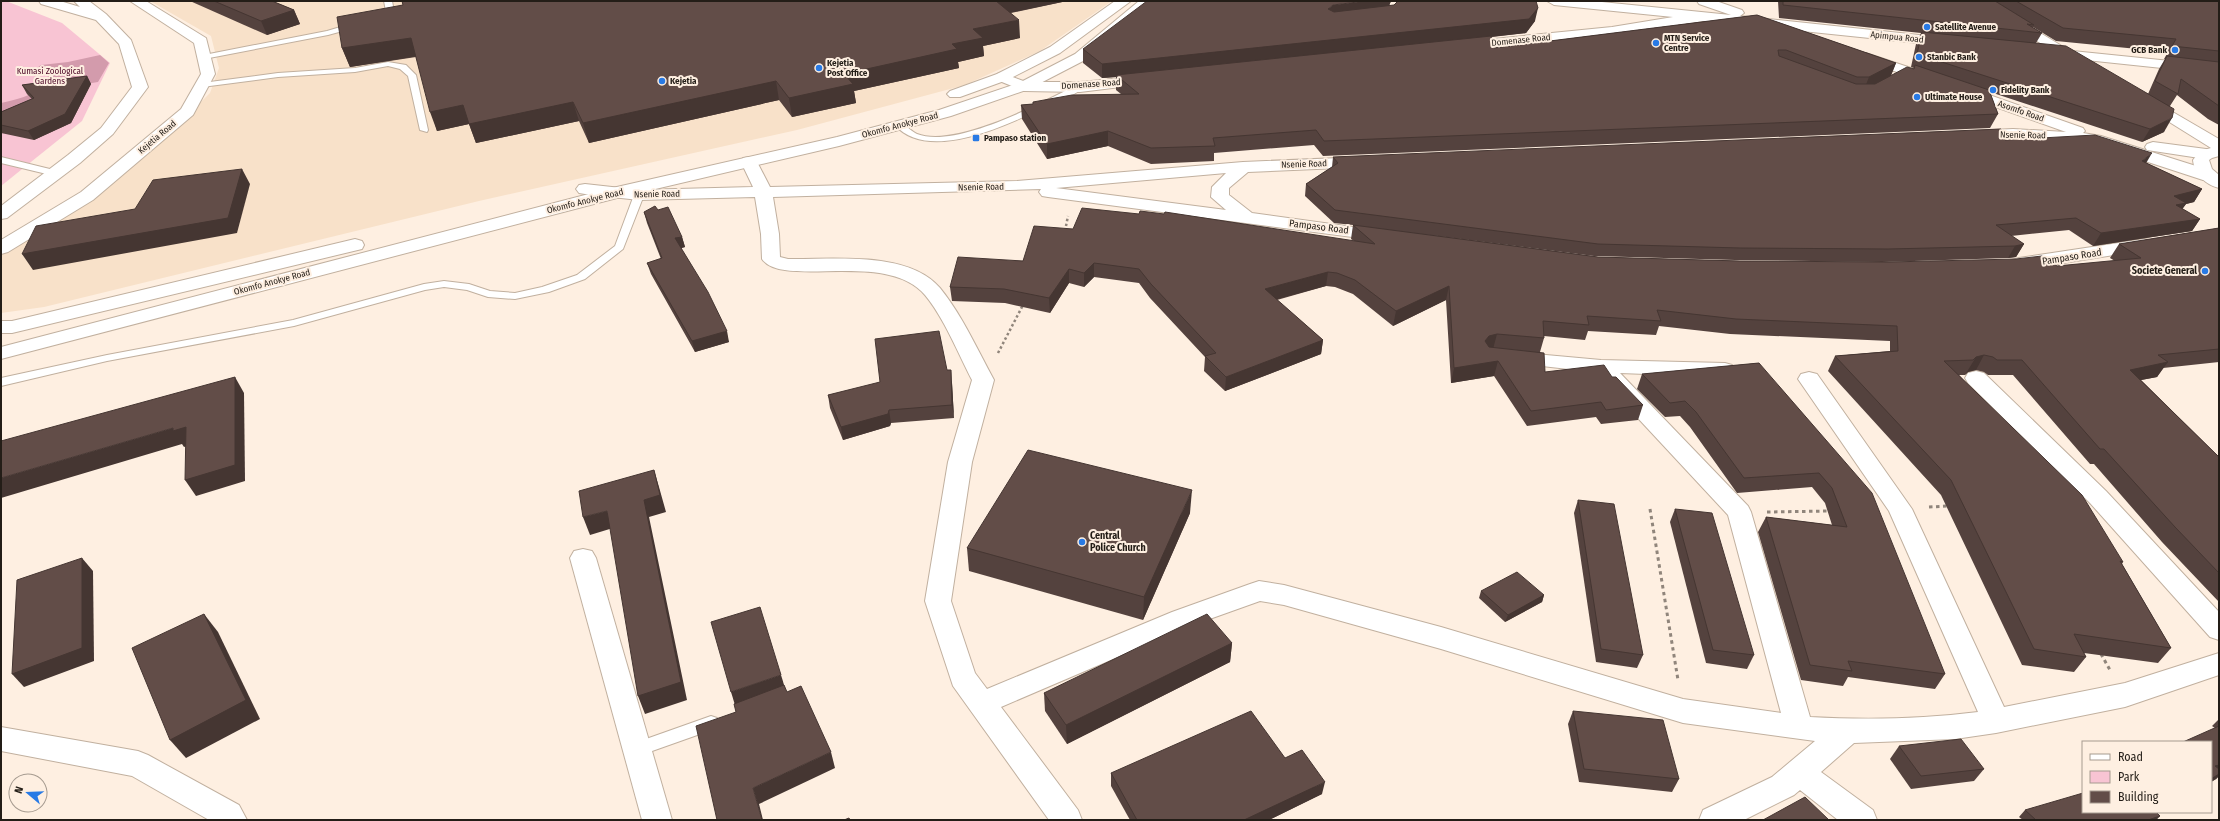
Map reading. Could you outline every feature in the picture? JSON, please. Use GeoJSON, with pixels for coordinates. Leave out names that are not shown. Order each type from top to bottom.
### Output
{"type":"FeatureCollection","features":[{"type":"Feature","properties":{"kind":"street"},"geometry":{"type":"LineString","coordinates":[[46,1],[100,17]]}},
{"type":"Feature","properties":{"kind":"street"},"geometry":{"type":"LineString","coordinates":[[1,214],[107,131],[140,87],[126,43],[100,17],[81,1]]}},
{"type":"Feature","properties":{"kind":"street","name":"Kejetia Road"},"geometry":{"type":"LineString","coordinates":[[1,248],[87,196],[187,112],[202,85],[208,74],[201,41],[137,1]]}},
{"type":"Feature","properties":{"kind":"street","name":"Okomfo Anokye Road"},"geometry":{"type":"LineString","coordinates":[[1,328],[12,327],[585,189],[934,102],[1002,77],[1055,50],[1124,1]]}},
{"type":"Feature","properties":{"kind":"street","name":"Okomfo Anokye Road"},"geometry":{"type":"LineString","coordinates":[[1,353],[614,193],[749,162],[945,113],[1024,86],[1080,57],[1147,1]]}},
{"type":"Feature","properties":{"kind":"street"},"geometry":{"type":"LineString","coordinates":[[1554,1],[1766,24]]}},
{"type":"Feature","properties":{"kind":"street"},"geometry":{"type":"LineString","coordinates":[[1655,12],[1666,6],[1669,1]]}},
{"type":"Feature","properties":{"kind":"street"},"geometry":{"type":"LineString","coordinates":[[1704,1],[1766,24],[1827,44]]}},
{"type":"Feature","properties":{"kind":"street"},"geometry":{"type":"LineString","coordinates":[[1978,1],[2096,71]]}},
{"type":"Feature","properties":{"kind":"street"},"geometry":{"type":"LineString","coordinates":[[1590,5],[1608,12],[1612,17],[1614,25],[1612,31]]}},
{"type":"Feature","properties":{"kind":"street","name":"Domenase Road"},"geometry":{"type":"LineString","coordinates":[[1453,48],[1612,31],[1702,17]]}},
{"type":"Feature","properties":{"kind":"street","name":"Apimpua Road"},"geometry":{"type":"LineString","coordinates":[[1766,24],[1963,44]]}},
{"type":"Feature","properties":{"kind":"street"},"geometry":{"type":"LineString","coordinates":[[1904,76],[1908,54],[1914,48],[1948,42]]}},
{"type":"Feature","properties":{"kind":"street","name":"Asomfo Road"},"geometry":{"type":"LineString","coordinates":[[1850,52],[1904,76],[1950,86],[2033,114],[2095,138],[2215,150]]}},
{"type":"Feature","properties":{"kind":"street"},"geometry":{"type":"LineString","coordinates":[[2039,52],[2219,70]]}},
{"type":"Feature","properties":{"kind":"street","name":"Domenase Road"},"geometry":{"type":"LineString","coordinates":[[1002,77],[1024,86],[1080,87],[1159,78]]}},
{"type":"Feature","properties":{"kind":"street"},"geometry":{"type":"LineString","coordinates":[[2137,96],[2215,150],[2201,160],[2201,167],[2214,179]]}},
{"type":"Feature","properties":{"kind":"street","name":"Nsenie Road"},"geometry":{"type":"LineString","coordinates":[[1958,136],[2014,134],[2095,138],[2214,179]]}},
{"type":"Feature","properties":{"kind":"street","name":"Nsenie Road"},"geometry":{"type":"LineString","coordinates":[[585,189],[639,195],[1017,186],[1243,167],[1376,161]]}},
{"type":"Feature","properties":{"kind":"street"},"geometry":{"type":"LineString","coordinates":[[749,162],[762,191],[770,234],[771,260],[778,264],[788,265],[882,266],[914,277],[932,291],[959,334],[983,380],[960,462],[938,601],[963,678],[1067,820]]}},
{"type":"Feature","properties":{"kind":"street"},"geometry":{"type":"LineString","coordinates":[[1243,167],[1221,186],[1220,196],[1247,218]]}},
{"type":"Feature","properties":{"kind":"street","name":"Pampaso Road"},"geometry":{"type":"LineString","coordinates":[[1017,186],[1071,196],[1404,238]]}},
{"type":"Feature","properties":{"kind":"street","name":"Pampaso Road"},"geometry":{"type":"LineString","coordinates":[[2000,266],[2160,243]]}},
{"type":"Feature","properties":{"kind":"street"},"geometry":{"type":"LineString","coordinates":[[1,368],[133,332],[216,297]]}},
{"type":"Feature","properties":{"kind":"street"},"geometry":{"type":"LineString","coordinates":[[1493,356],[1601,366],[1725,370]]}},
{"type":"Feature","properties":{"kind":"street"},"geometry":{"type":"LineString","coordinates":[[1601,366],[1739,512],[1799,728]]}},
{"type":"Feature","properties":{"kind":"street"},"geometry":{"type":"LineString","coordinates":[[1976,378],[2098,497],[2219,630]]}},
{"type":"Feature","properties":{"kind":"street"},"geometry":{"type":"LineString","coordinates":[[1809,379],[1900,509],[1996,721]]}},
{"type":"Feature","properties":{"kind":"street"},"geometry":{"type":"LineString","coordinates":[[583,558],[657,820]]}},
{"type":"Feature","properties":{"kind":"street"},"geometry":{"type":"LineString","coordinates":[[982,703],[1180,619],[1259,591],[1284,595],[1441,638],[1683,710],[1799,728],[1848,731],[1955,727],[1996,721],[2125,695],[2219,664]]}},
{"type":"Feature","properties":{"kind":"street"},"geometry":{"type":"LineString","coordinates":[[1714,820],[1782,786],[1848,731]]}},
{"type":"Feature","properties":{"kind":"street"},"geometry":{"type":"LineString","coordinates":[[1,740],[138,764],[228,815],[232,820]]}},
{"type":"Feature","properties":{"kind":"street"},"geometry":{"type":"LineString","coordinates":[[1799,772],[1862,820]]}},
{"type":"Feature","properties":{"kind":"lane"},"geometry":{"type":"LineString","coordinates":[[204,57],[328,33],[365,22],[386,15],[390,12],[388,1]]}},
{"type":"Feature","properties":{"kind":"lane"},"geometry":{"type":"LineString","coordinates":[[202,85],[278,75],[356,70],[388,64],[403,67],[412,75],[424,130]]}},
{"type":"Feature","properties":{"kind":"lane"},"geometry":{"type":"LineString","coordinates":[[899,125],[915,136],[938,139],[978,131],[1015,117],[1080,87]]}},
{"type":"Feature","properties":{"kind":"lane"},"geometry":{"type":"LineString","coordinates":[[1,160],[55,173]]}},
{"type":"Feature","properties":{"kind":"lane"},"geometry":{"type":"LineString","coordinates":[[1,382],[107,358],[294,323],[424,287],[444,284],[469,287],[488,294],[515,296],[545,290],[580,277],[619,247],[639,195]]}},
{"type":"Feature","properties":{"kind":"lane"},"geometry":{"type":"LineString","coordinates":[[638,749],[726,717]]}},
{"type":"Feature","properties":{"kind":"path"},"geometry":{"type":"LineString","coordinates":[[1064,236],[1071,196]]}},
{"type":"Feature","properties":{"kind":"path"},"geometry":{"type":"LineString","coordinates":[[983,380],[1023,304]]}},
{"type":"Feature","properties":{"kind":"path"},"geometry":{"type":"LineString","coordinates":[[1900,509],[1953,506]]}},
{"type":"Feature","properties":{"kind":"path"},"geometry":{"type":"LineString","coordinates":[[1650,509],[1683,710]]}},
{"type":"Feature","properties":{"kind":"path"},"geometry":{"type":"LineString","coordinates":[[1739,512],[1838,510]]}},
{"type":"Feature","properties":{"kind":"path"},"geometry":{"type":"LineString","coordinates":[[2097,647],[2125,695]]}},
{"type":"Feature","properties":{"kind":"shaded area"},"geometry":{"type":"Polygon","coordinates":[[[150,1],[1112,1],[1040,51],[965,85],[797,130],[479,201],[44,307],[1,313],[1,251],[102,192],[147,155],[210,93],[219,68],[211,36],[150,1]]]}},
{"type":"Feature","properties":{"kind":"green space","name":"Kumasi Zoological Gardens"},"geometry":{"type":"Polygon","coordinates":[[[1,1],[6,1],[62,23],[110,63],[82,121],[1,186],[1,1]]]}},
{"type":"Feature","properties":{"kind":"green space"},"geometry":{"type":"Polygon","coordinates":[[[100,55],[109,63],[98,82],[67,87],[1,115],[1,103],[30,94],[40,87],[45,81],[50,73],[37,68],[41,65],[68,62],[100,55]]]}},
{"type":"Feature","properties":{"kind":"building"},"geometry":{"type":"Polygon","coordinates":[[[214,1],[272,1],[294,10],[261,21],[214,1]]]}},
{"type":"Feature","properties":{"kind":"building","name":"Kejetia"},"geometry":{"type":"Polygon","coordinates":[[[402,1],[996,1],[1019,20],[973,29],[983,38],[952,44],[957,49],[844,74],[853,84],[789,98],[776,81],[583,123],[573,102],[469,124],[463,105],[430,112],[411,38],[342,48],[337,17],[403,5],[402,1]]]}},
{"type":"Feature","properties":{"kind":"building"},"geometry":{"type":"Polygon","coordinates":[[[1147,1],[1366,1],[1333,5],[1328,9],[1334,12],[1394,5],[1398,1],[1536,1],[1538,8],[1529,19],[1102,64],[1083,49],[1147,1]]]}},
{"type":"Feature","properties":{"kind":"building"},"geometry":{"type":"Polygon","coordinates":[[[1783,1],[1995,1],[2034,25],[2027,24],[2042,33],[1783,5],[1783,1]]]}},
{"type":"Feature","properties":{"kind":"building"},"geometry":{"type":"Polygon","coordinates":[[[2016,1],[2219,1],[2219,51],[2172,46],[2176,39],[2063,28],[2016,1]]]}},
{"type":"Feature","properties":{"kind":"building"},"geometry":{"type":"Polygon","coordinates":[[[1757,15],[1896,63],[1869,77],[1857,77],[1786,50],[1778,50],[1779,56],[1856,84],[1875,84],[1907,67],[1914,69],[1915,65],[1989,90],[1998,114],[1324,141],[1316,130],[1213,138],[1215,146],[1151,148],[1108,131],[1047,144],[1021,105],[1033,104],[1033,102],[1072,95],[1139,94],[1116,75],[1491,36],[1494,48],[1757,15]]]}},
{"type":"Feature","properties":{"kind":"building"},"geometry":{"type":"Polygon","coordinates":[[[1922,32],[2066,46],[2174,109],[2172,118],[2150,129],[1917,54],[1922,32]]]}},
{"type":"Feature","properties":{"kind":"building"},"geometry":{"type":"Polygon","coordinates":[[[2167,56],[2219,62],[2219,106],[2181,79],[2178,94],[2155,81],[2167,56]]]}},
{"type":"Feature","properties":{"kind":"building"},"geometry":{"type":"Polygon","coordinates":[[[87,76],[65,114],[28,131],[1,125],[1,112],[34,98],[22,85],[87,76]]]}},
{"type":"Feature","properties":{"kind":"building"},"geometry":{"type":"Polygon","coordinates":[[[2001,129],[2005,140],[2095,135],[2152,153],[2142,161],[2202,189],[2174,196],[2186,203],[2176,205],[2200,219],[2101,233],[2076,218],[1996,225],[2024,244],[2015,246],[1888,249],[1740,248],[1598,244],[1335,210],[1306,184],[1338,163],[1333,157],[2001,129]]]}},
{"type":"Feature","properties":{"kind":"building"},"geometry":{"type":"Polygon","coordinates":[[[242,169],[228,218],[22,254],[36,226],[135,209],[153,180],[242,169]]]}},
{"type":"Feature","properties":{"kind":"building"},"geometry":{"type":"Polygon","coordinates":[[[655,206],[658,210],[668,207],[682,237],[675,238],[708,292],[727,331],[692,341],[647,263],[662,258],[644,212],[655,206]]]}},
{"type":"Feature","properties":{"kind":"building"},"geometry":{"type":"Polygon","coordinates":[[[1082,208],[1139,214],[1140,211],[1164,214],[1165,212],[1375,244],[1353,225],[1598,257],[1740,261],[1889,262],[2016,259],[2042,256],[2057,266],[2141,258],[2119,244],[2219,228],[2219,349],[2158,355],[2168,362],[2130,370],[2219,457],[2219,573],[2104,449],[2100,449],[2022,360],[1997,360],[1993,357],[1984,355],[1976,357],[1973,360],[1944,361],[2082,495],[2123,562],[2120,561],[2171,648],[2074,634],[2086,657],[2034,649],[1951,480],[1835,356],[1898,351],[1897,326],[1736,319],[1657,310],[1661,321],[1587,316],[1589,325],[1543,321],[1544,338],[1497,334],[1489,336],[1485,341],[1489,347],[1544,353],[1545,372],[1604,365],[1612,377],[1616,377],[1643,405],[1606,410],[1601,402],[1531,411],[1498,361],[1454,368],[1449,286],[1396,311],[1355,280],[1337,273],[1328,272],[1265,289],[1323,340],[1226,377],[1205,356],[1216,353],[1151,284],[1139,269],[1094,263],[1084,273],[1069,269],[1049,298],[1004,289],[950,287],[958,257],[1023,261],[1034,226],[1073,229],[1082,208]]]}},
{"type":"Feature","properties":{"kind":"building"},"geometry":{"type":"Polygon","coordinates":[[[939,331],[947,370],[951,370],[952,405],[889,410],[888,414],[841,427],[828,395],[880,382],[875,339],[939,331]]]}},
{"type":"Feature","properties":{"kind":"building"},"geometry":{"type":"Polygon","coordinates":[[[1759,363],[1872,493],[1945,674],[1848,661],[1852,671],[1810,665],[1766,517],[1847,527],[1832,488],[1819,473],[1744,478],[1696,412],[1685,401],[1670,403],[1642,374],[1759,363]]]}},
{"type":"Feature","properties":{"kind":"building"},"geometry":{"type":"Polygon","coordinates":[[[235,377],[235,465],[185,480],[186,427],[173,431],[173,428],[1,478],[1,441],[235,377]]]}},
{"type":"Feature","properties":{"kind":"building","name":"Central Police Church"},"geometry":{"type":"Polygon","coordinates":[[[1028,450],[1192,490],[1144,597],[967,548],[1028,450]]]}},
{"type":"Feature","properties":{"kind":"building"},"geometry":{"type":"Polygon","coordinates":[[[654,470],[660,495],[644,500],[681,682],[638,696],[607,511],[583,517],[579,491],[654,470]]]}},
{"type":"Feature","properties":{"kind":"building"},"geometry":{"type":"Polygon","coordinates":[[[1578,500],[1614,504],[1643,655],[1601,649],[1578,500]]]}},
{"type":"Feature","properties":{"kind":"building"},"geometry":{"type":"Polygon","coordinates":[[[1675,509],[1712,513],[1754,655],[1713,650],[1675,509]]]}},
{"type":"Feature","properties":{"kind":"building"},"geometry":{"type":"Polygon","coordinates":[[[82,558],[82,648],[12,674],[17,580],[82,558]]]}},
{"type":"Feature","properties":{"kind":"building"},"geometry":{"type":"Polygon","coordinates":[[[1517,572],[1544,595],[1508,615],[1481,591],[1517,572]]]}},
{"type":"Feature","properties":{"kind":"building"},"geometry":{"type":"Polygon","coordinates":[[[760,607],[781,675],[731,692],[711,622],[760,607]]]}},
{"type":"Feature","properties":{"kind":"building"},"geometry":{"type":"Polygon","coordinates":[[[204,614],[246,700],[170,740],[132,648],[204,614]]]}},
{"type":"Feature","properties":{"kind":"building"},"geometry":{"type":"Polygon","coordinates":[[[1207,614],[1232,643],[1066,725],[1044,693],[1207,614]]]}},
{"type":"Feature","properties":{"kind":"building"},"geometry":{"type":"Polygon","coordinates":[[[784,685],[787,692],[801,686],[831,752],[753,788],[762,820],[717,820],[696,726],[736,712],[734,704],[784,685]]]}},
{"type":"Feature","properties":{"kind":"building"},"geometry":{"type":"Polygon","coordinates":[[[1251,711],[1285,758],[1302,750],[1325,782],[1244,820],[1137,820],[1111,773],[1251,711]]]}},
{"type":"Feature","properties":{"kind":"building"},"geometry":{"type":"Polygon","coordinates":[[[1573,711],[1663,720],[1679,779],[1584,769],[1573,711]]]}},
{"type":"Feature","properties":{"kind":"building"},"geometry":{"type":"Polygon","coordinates":[[[2219,726],[2219,765],[2215,766],[2219,769],[2219,774],[2212,778],[2212,741],[2185,741],[2219,726]]]}},
{"type":"Feature","properties":{"kind":"building"},"geometry":{"type":"Polygon","coordinates":[[[1961,739],[1984,769],[1921,776],[1899,746],[1961,739]]]}},
{"type":"Feature","properties":{"kind":"building"},"geometry":{"type":"Polygon","coordinates":[[[2082,793],[2082,813],[2157,813],[2160,816],[2148,820],[2036,820],[2025,810],[2082,793]]]}},
{"type":"Feature","properties":{"kind":"building"},"geometry":{"type":"Polygon","coordinates":[[[1805,797],[1829,820],[1763,820],[1805,797]]]}},
{"type":"Feature","properties":{"kind":"place","name":"Satellite Avenue"},"geometry":{"type":"Point","coordinates":[1927,27]}},
{"type":"Feature","properties":{"kind":"place","name":"MTN Service Centre"},"geometry":{"type":"Point","coordinates":[1656,43]}},
{"type":"Feature","properties":{"kind":"place","name":"GCB Bank"},"geometry":{"type":"Point","coordinates":[2175,50]}},
{"type":"Feature","properties":{"kind":"place","name":"Stanbic Bank"},"geometry":{"type":"Point","coordinates":[1919,57]}},
{"type":"Feature","properties":{"kind":"place","name":"Kejetia Post Office"},"geometry":{"type":"Point","coordinates":[819,68]}},
{"type":"Feature","properties":{"kind":"place","name":"Kejetia"},"geometry":{"type":"Point","coordinates":[662,81]}},
{"type":"Feature","properties":{"kind":"place","name":"Fidelity Bank"},"geometry":{"type":"Point","coordinates":[1993,90]}},
{"type":"Feature","properties":{"kind":"place","name":"Ultimate House"},"geometry":{"type":"Point","coordinates":[1917,97]}},
{"type":"Feature","properties":{"kind":"place","name":"Pampaso station"},"geometry":{"type":"Point","coordinates":[976,138]}},
{"type":"Feature","properties":{"kind":"place","name":"Societe General"},"geometry":{"type":"Point","coordinates":[2205,271]}},
{"type":"Feature","properties":{"kind":"place","name":"Central Police Church"},"geometry":{"type":"Point","coordinates":[1082,542]}}]}
